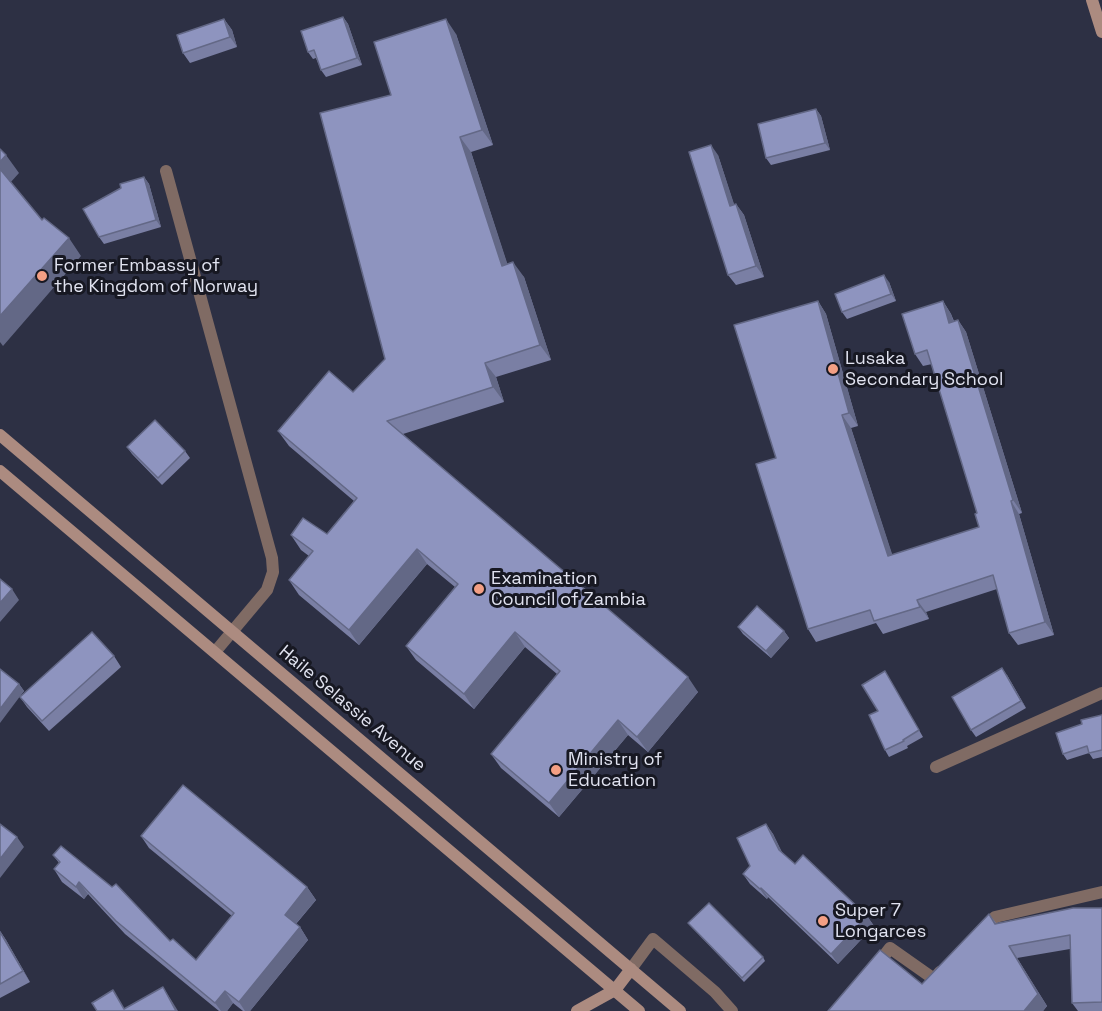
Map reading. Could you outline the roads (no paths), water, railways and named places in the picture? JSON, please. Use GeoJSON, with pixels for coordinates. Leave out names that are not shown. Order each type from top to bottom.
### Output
{"type":"FeatureCollection","features":[{"type":"Feature","properties":{"kind":"main road"},"geometry":{"type":"LineString","coordinates":[[1092,0],[1102,32]]}},
{"type":"Feature","properties":{"kind":"main road","name":"Haile Selassie Avenue"},"geometry":{"type":"LineString","coordinates":[[0,435],[680,1011]]}},
{"type":"Feature","properties":{"kind":"main road"},"geometry":{"type":"LineString","coordinates":[[0,471],[639,1011]]}},
{"type":"Feature","properties":{"kind":"main road"},"geometry":{"type":"LineString","coordinates":[[577,1011],[615,990],[631,969]]}},
{"type":"Feature","properties":{"kind":"lane"},"geometry":{"type":"LineString","coordinates":[[166,171],[272,558],[273,572],[267,590],[215,652]]}},
{"type":"Feature","properties":{"kind":"lane"},"geometry":{"type":"LineString","coordinates":[[936,767],[1102,693]]}},
{"type":"Feature","properties":{"kind":"lane"},"geometry":{"type":"LineString","coordinates":[[972,940],[995,917],[1102,892]]}},
{"type":"Feature","properties":{"kind":"lane"},"geometry":{"type":"LineString","coordinates":[[631,969],[653,939],[715,992],[732,1011]]}},
{"type":"Feature","properties":{"kind":"lane"},"geometry":{"type":"LineString","coordinates":[[867,976],[890,948],[934,979],[949,964]]}},
{"type":"Feature","properties":{"kind":"place","name":"Former Embassy of the Kingdom of Norway"},"geometry":{"type":"Point","coordinates":[42,276]}},
{"type":"Feature","properties":{"kind":"place","name":"Lusaka Secondary School"},"geometry":{"type":"Point","coordinates":[833,369]}},
{"type":"Feature","properties":{"kind":"place","name":"Examination Council of Zambia"},"geometry":{"type":"Point","coordinates":[479,589]}},
{"type":"Feature","properties":{"kind":"place","name":"Ministry of Education"},"geometry":{"type":"Point","coordinates":[556,770]}},
{"type":"Feature","properties":{"kind":"place","name":"Super 7 Longarces"},"geometry":{"type":"Point","coordinates":[823,921]}}]}
